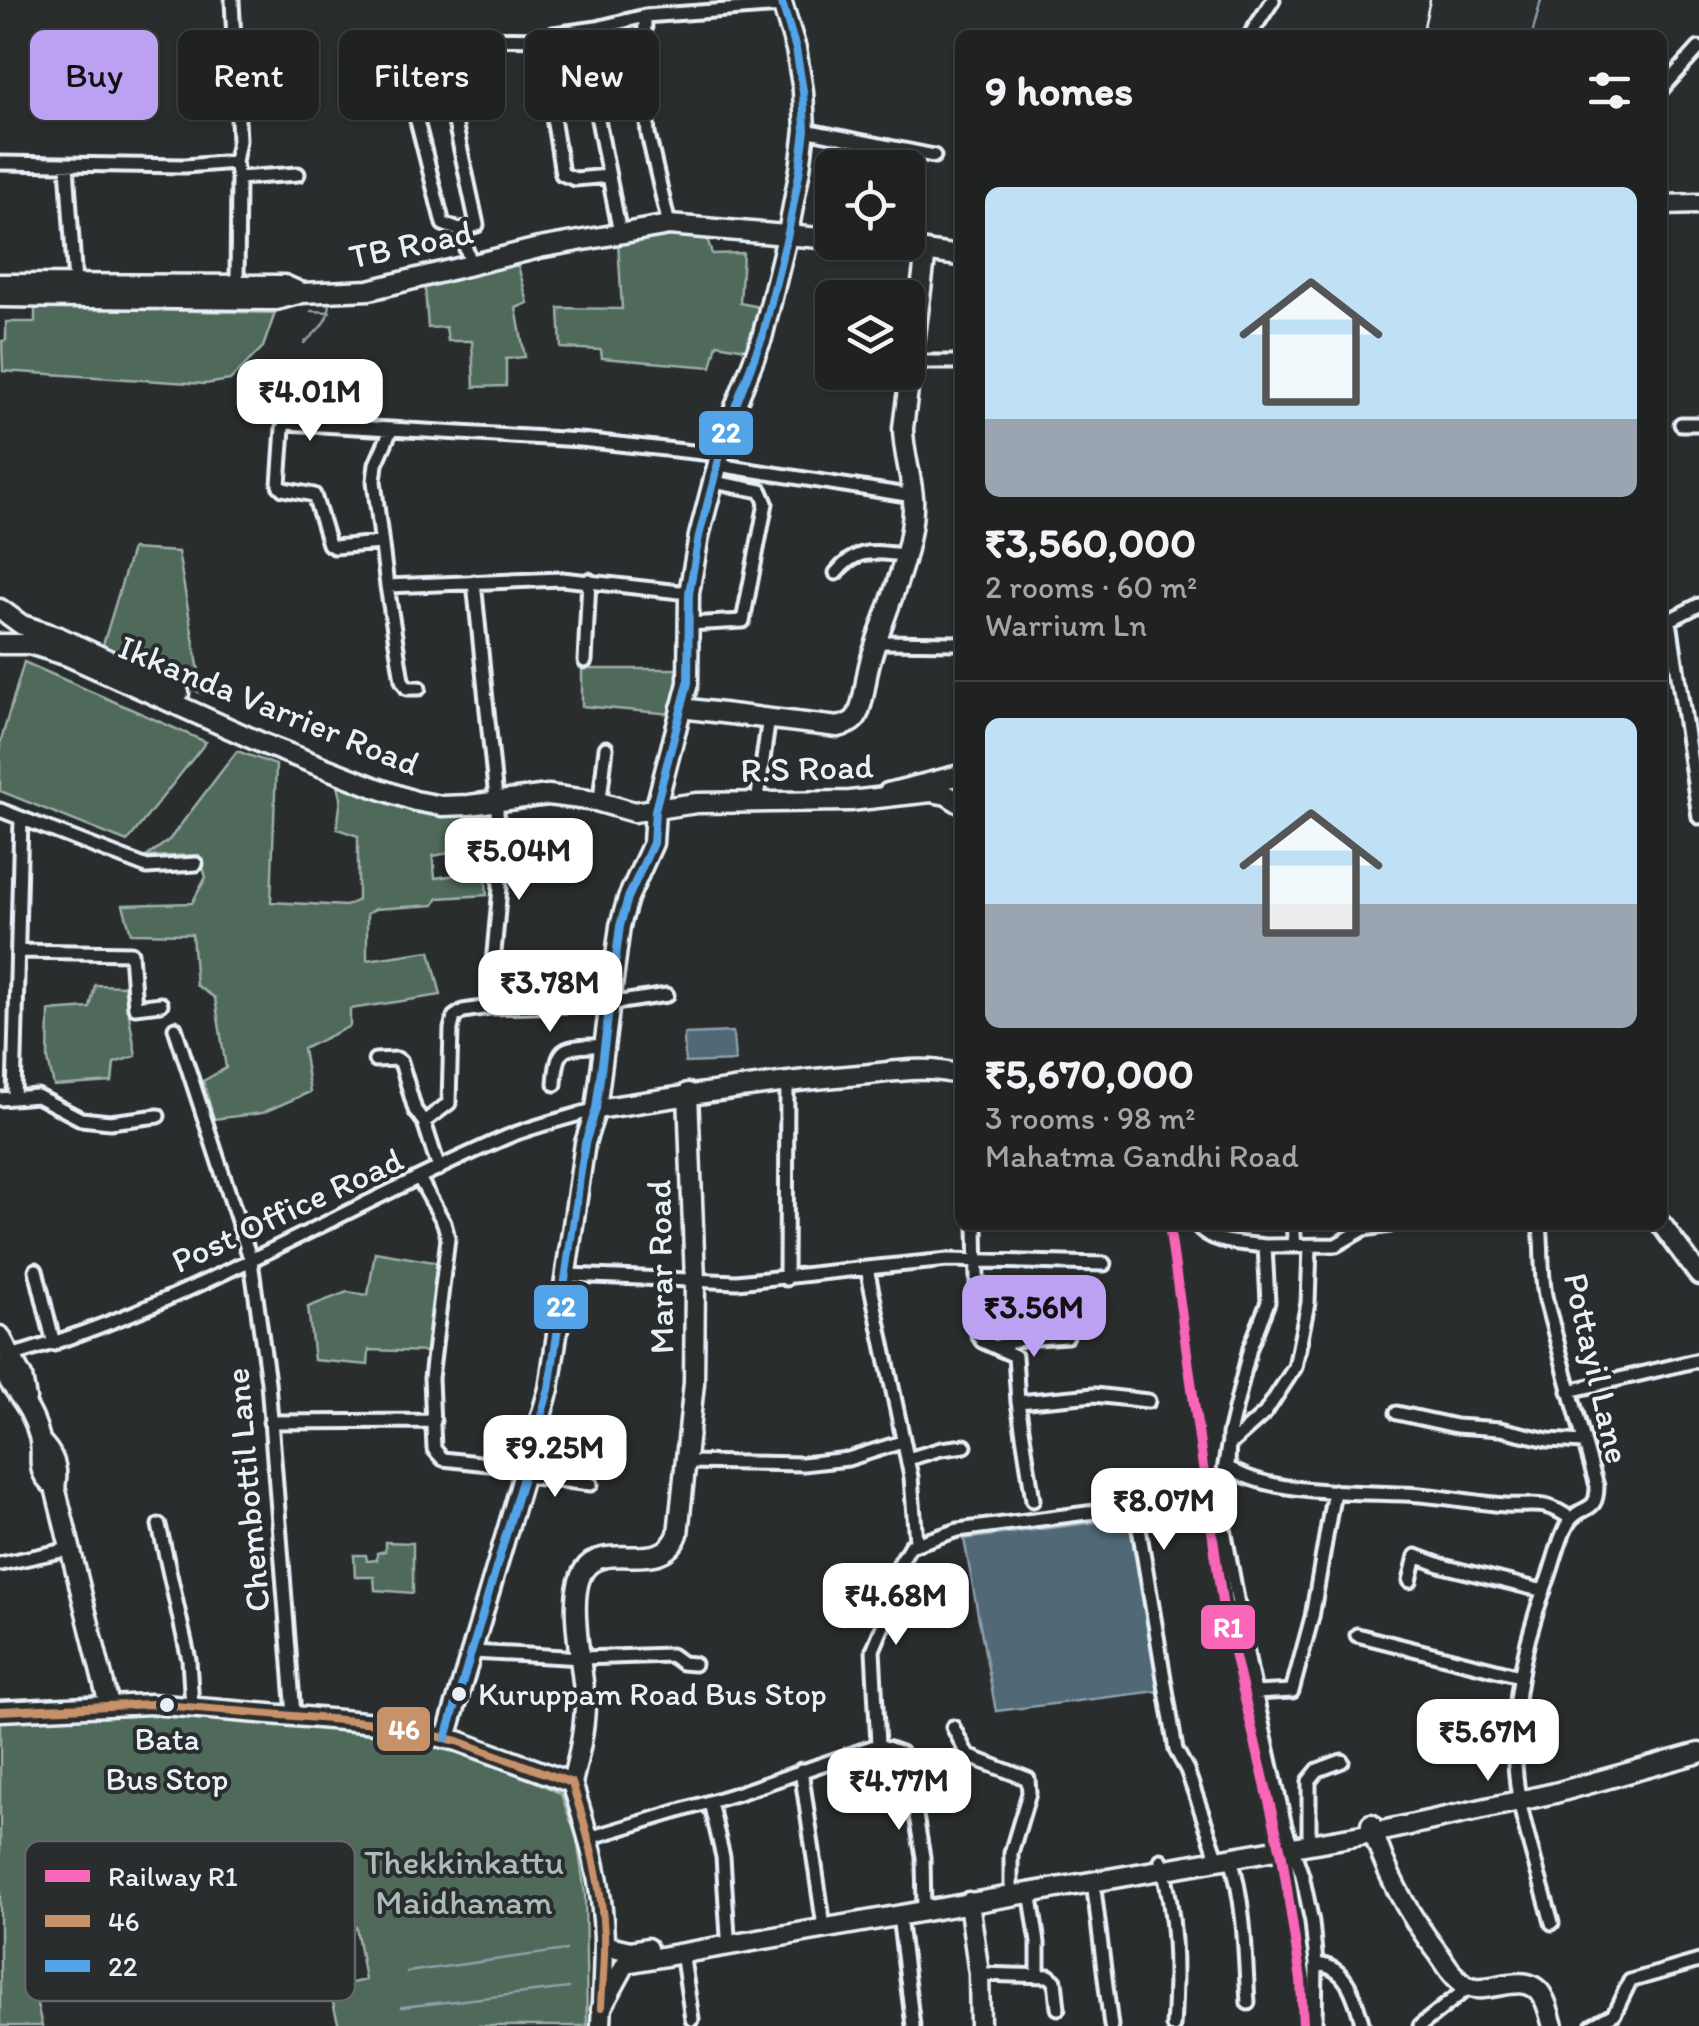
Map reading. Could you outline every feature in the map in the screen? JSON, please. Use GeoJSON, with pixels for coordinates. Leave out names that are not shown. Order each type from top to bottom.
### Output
{"type":"FeatureCollection","features":[{"type":"Feature","properties":{"kind":"main road"},"geometry":{"type":"LineString","coordinates":[[446,1738],[550,1389],[624,908],[654,843],[655,810],[688,683],[689,593],[699,536],[728,425],[762,338],[788,233],[804,130],[800,67],[782,3]]}},
{"type":"Feature","properties":{"kind":"main road"},"geometry":{"type":"LineString","coordinates":[[1667,205],[1699,204]]}},
{"type":"Feature","properties":{"kind":"main road","name":"TB Road"},"geometry":{"type":"LineString","coordinates":[[0,297],[276,300],[302,294],[369,290],[539,248],[669,224],[815,237]]}},
{"type":"Feature","properties":{"kind":"main road"},"geometry":{"type":"LineString","coordinates":[[922,280],[926,251],[955,255]]}},
{"type":"Feature","properties":{"kind":"main road"},"geometry":{"type":"LineString","coordinates":[[0,284],[284,285],[302,294]]}},
{"type":"Feature","properties":{"kind":"main road"},"geometry":{"type":"LineString","coordinates":[[682,708],[838,728],[849,724],[858,713],[876,642],[890,610],[912,520],[913,496],[903,454],[909,390]]}},
{"type":"Feature","properties":{"kind":"main road","name":"Ikkanda Varrier Road"},"geometry":{"type":"LineString","coordinates":[[0,609],[22,625],[59,638],[270,735],[377,777],[445,795],[548,794],[634,812],[655,810]]}},
{"type":"Feature","properties":{"kind":"main road","name":"Ikkanda Varrier Road"},"geometry":{"type":"LineString","coordinates":[[0,644],[29,644],[68,656],[264,744],[415,801],[442,806],[547,784],[601,790],[655,810]]}},
{"type":"Feature","properties":{"kind":"main road"},"geometry":{"type":"LineString","coordinates":[[868,799],[955,776]]}},
{"type":"Feature","properties":{"kind":"main road","name":"R.S Road"},"geometry":{"type":"LineString","coordinates":[[655,810],[697,804],[868,799],[931,792],[955,800]]}},
{"type":"Feature","properties":{"kind":"main road"},"geometry":{"type":"LineString","coordinates":[[596,1109],[688,1094],[955,1065]]}},
{"type":"Feature","properties":{"kind":"main road"},"geometry":{"type":"LineString","coordinates":[[936,1070],[955,1074]]}},
{"type":"Feature","properties":{"kind":"main road","name":"Marar Road"},"geometry":{"type":"LineString","coordinates":[[572,1783],[582,1742],[584,1708],[576,1600],[581,1574],[590,1562],[602,1558],[659,1554],[674,1544],[694,1383],[696,1281],[688,1094]]}},
{"type":"Feature","properties":{"kind":"main road"},"geometry":{"type":"LineString","coordinates":[[1667,1230],[1693,1256],[1699,1275]]}},
{"type":"Feature","properties":{"kind":"main road"},"geometry":{"type":"LineString","coordinates":[[0,1336],[9,1383],[26,1401],[41,1442],[38,1455],[44,1478],[54,1487],[108,1705]]}},
{"type":"Feature","properties":{"kind":"main road"},"geometry":{"type":"LineString","coordinates":[[0,1711],[108,1705],[192,1706],[377,1724],[446,1738],[572,1783],[589,1838],[600,1895],[604,1945],[601,2018]]}},
{"type":"Feature","properties":{"kind":"main road"},"geometry":{"type":"LineString","coordinates":[[1520,1797],[1699,1745]]}},
{"type":"Feature","properties":{"kind":"main road"},"geometry":{"type":"LineString","coordinates":[[967,1897],[1030,1892],[1372,1828],[1699,1753]]}},
{"type":"Feature","properties":{"kind":"main road"},"geometry":{"type":"LineString","coordinates":[[1372,1828],[1387,1871],[1412,1920],[1456,1978],[1470,1988],[1514,1982],[1529,1985],[1542,1995],[1553,2026]]}},
{"type":"Feature","properties":{"kind":"main road"},"geometry":{"type":"LineString","coordinates":[[604,1945],[630,1951],[924,1905],[1011,1885],[1162,1866]]}},
{"type":"Feature","properties":{"kind":"main road"},"geometry":{"type":"LineString","coordinates":[[967,1897],[979,1974],[980,2026]]}},
{"type":"Feature","properties":{"kind":"main road"},"geometry":{"type":"LineString","coordinates":[[601,2018],[626,1964],[899,1916],[924,1905]]}},
{"type":"Feature","properties":{"kind":"street"},"geometry":{"type":"LineString","coordinates":[[232,0],[239,140],[234,162],[238,178],[237,284]]}},
{"type":"Feature","properties":{"kind":"street"},"geometry":{"type":"LineString","coordinates":[[1253,30],[1273,0]]}},
{"type":"Feature","properties":{"kind":"street"},"geometry":{"type":"LineString","coordinates":[[582,30],[645,16],[782,3]]}},
{"type":"Feature","properties":{"kind":"street"},"geometry":{"type":"LineString","coordinates":[[645,16],[648,134],[669,224]]}},
{"type":"Feature","properties":{"kind":"street"},"geometry":{"type":"LineString","coordinates":[[1667,83],[1699,48]]}},
{"type":"Feature","properties":{"kind":"street"},"geometry":{"type":"LineString","coordinates":[[450,104],[477,224],[460,230],[443,224],[415,112],[450,104]]}},
{"type":"Feature","properties":{"kind":"street"},"geometry":{"type":"LineString","coordinates":[[553,120],[562,174],[575,180],[609,176]]}},
{"type":"Feature","properties":{"kind":"street"},"geometry":{"type":"LineString","coordinates":[[598,120],[620,233]]}},
{"type":"Feature","properties":{"kind":"street"},"geometry":{"type":"LineString","coordinates":[[804,130],[934,156]]}},
{"type":"Feature","properties":{"kind":"street"},"geometry":{"type":"LineString","coordinates":[[0,163],[185,166],[234,162]]}},
{"type":"Feature","properties":{"kind":"street"},"geometry":{"type":"LineString","coordinates":[[67,166],[75,284]]}},
{"type":"Feature","properties":{"kind":"street"},"geometry":{"type":"LineString","coordinates":[[238,178],[298,174]]}},
{"type":"Feature","properties":{"kind":"street"},"geometry":{"type":"LineString","coordinates":[[460,230],[472,265]]}},
{"type":"Feature","properties":{"kind":"street"},"geometry":{"type":"LineString","coordinates":[[925,362],[955,362]]}},
{"type":"Feature","properties":{"kind":"street"},"geometry":{"type":"LineString","coordinates":[[380,543],[334,547],[329,544],[314,495],[279,485],[283,428],[291,422],[581,440],[718,467],[913,496]]}},
{"type":"Feature","properties":{"kind":"street"},"geometry":{"type":"LineString","coordinates":[[1682,424],[1699,424]]}},
{"type":"Feature","properties":{"kind":"street"},"geometry":{"type":"LineString","coordinates":[[392,430],[376,464],[376,507],[402,680],[406,688],[418,688]]}},
{"type":"Feature","properties":{"kind":"street"},"geometry":{"type":"LineString","coordinates":[[688,624],[743,620],[766,503],[761,491],[718,467]]}},
{"type":"Feature","properties":{"kind":"street"},"geometry":{"type":"LineString","coordinates":[[836,573],[858,554],[903,555]]}},
{"type":"Feature","properties":{"kind":"street"},"geometry":{"type":"LineString","coordinates":[[386,586],[588,580],[689,593]]}},
{"type":"Feature","properties":{"kind":"street"},"geometry":{"type":"LineString","coordinates":[[585,661],[588,580]]}},
{"type":"Feature","properties":{"kind":"street"},"geometry":{"type":"LineString","coordinates":[[474,582],[496,797],[500,888],[489,1007]]}},
{"type":"Feature","properties":{"kind":"street"},"geometry":{"type":"LineString","coordinates":[[1667,621],[1699,604]]}},
{"type":"Feature","properties":{"kind":"street"},"geometry":{"type":"LineString","coordinates":[[1667,628],[1699,817]]}},
{"type":"Feature","properties":{"kind":"street"},"geometry":{"type":"LineString","coordinates":[[876,642],[955,643]]}},
{"type":"Feature","properties":{"kind":"street"},"geometry":{"type":"LineString","coordinates":[[757,803],[769,717]]}},
{"type":"Feature","properties":{"kind":"street"},"geometry":{"type":"LineString","coordinates":[[601,790],[606,748]]}},
{"type":"Feature","properties":{"kind":"street"},"geometry":{"type":"LineString","coordinates":[[0,810],[147,867],[196,864]]}},
{"type":"Feature","properties":{"kind":"street"},"geometry":{"type":"LineString","coordinates":[[14,1096],[21,818]]}},
{"type":"Feature","properties":{"kind":"street"},"geometry":{"type":"LineString","coordinates":[[19,951],[132,953],[135,1007],[161,1004]]}},
{"type":"Feature","properties":{"kind":"street"},"geometry":{"type":"LineString","coordinates":[[424,1122],[449,1103],[451,1028],[454,1017],[463,1011],[608,1004],[667,996]]}},
{"type":"Feature","properties":{"kind":"street","name":"Chembottil Lane"},"geometry":{"type":"LineString","coordinates":[[174,1028],[252,1260],[270,1422],[294,1715]]}},
{"type":"Feature","properties":{"kind":"street"},"geometry":{"type":"LineString","coordinates":[[555,1084],[561,1052],[567,1048],[603,1046]]}},
{"type":"Feature","properties":{"kind":"street"},"geometry":{"type":"LineString","coordinates":[[375,1060],[401,1062],[415,1110],[424,1122],[439,1168]]}},
{"type":"Feature","properties":{"kind":"street"},"geometry":{"type":"LineString","coordinates":[[786,1279],[787,1082]]}},
{"type":"Feature","properties":{"kind":"street"},"geometry":{"type":"LineString","coordinates":[[0,1099],[48,1099],[65,1114],[81,1120],[110,1122],[158,1116]]}},
{"type":"Feature","properties":{"kind":"street","name":"Post Office Road"},"geometry":{"type":"LineString","coordinates":[[4,1360],[54,1344],[252,1260],[513,1135],[596,1109]]}},
{"type":"Feature","properties":{"kind":"street"},"geometry":{"type":"LineString","coordinates":[[419,1178],[448,1238],[431,1378],[437,1456],[591,1484]]}},
{"type":"Feature","properties":{"kind":"street"},"geometry":{"type":"LineString","coordinates":[[976,1230],[978,1335],[993,1347],[1015,1356],[1033,1500]]}},
{"type":"Feature","properties":{"kind":"street"},"geometry":{"type":"LineString","coordinates":[[1201,1230],[1213,1238],[1265,1246],[1310,1247],[1336,1246],[1364,1230]]}},
{"type":"Feature","properties":{"kind":"street"},"geometry":{"type":"LineString","coordinates":[[1294,1230],[1295,1245]]}},
{"type":"Feature","properties":{"kind":"street","name":"Pottayil Lane"},"geometry":{"type":"LineString","coordinates":[[1540,1230],[1545,1292],[1597,1497],[1592,1506],[1571,1519],[1524,1652],[1520,1676],[1516,1720],[1520,1797],[1552,1923]]}},
{"type":"Feature","properties":{"kind":"street"},"geometry":{"type":"LineString","coordinates":[[1265,1246],[1268,1302],[1250,1348],[1219,1502],[1284,1826],[1293,1842],[1312,1922],[1315,2026]]}},
{"type":"Feature","properties":{"kind":"street"},"geometry":{"type":"LineString","coordinates":[[1310,1247],[1308,1303],[1295,1367],[1265,1413],[1228,1446],[1228,1467],[1287,1486],[1442,1496],[1510,1506],[1538,1503],[1571,1519]]}},
{"type":"Feature","properties":{"kind":"street"},"geometry":{"type":"LineString","coordinates":[[568,1275],[696,1281],[786,1279],[906,1262],[1104,1264]]}},
{"type":"Feature","properties":{"kind":"street"},"geometry":{"type":"LineString","coordinates":[[867,1268],[908,1459],[916,1542]]}},
{"type":"Feature","properties":{"kind":"street"},"geometry":{"type":"LineString","coordinates":[[36,1270],[54,1344]]}},
{"type":"Feature","properties":{"kind":"street"},"geometry":{"type":"LineString","coordinates":[[993,1347],[1022,1339],[1067,1336]]}},
{"type":"Feature","properties":{"kind":"street"},"geometry":{"type":"LineString","coordinates":[[1568,1391],[1699,1360]]}},
{"type":"Feature","properties":{"kind":"street"},"geometry":{"type":"LineString","coordinates":[[1018,1402],[1094,1395],[1148,1401]]}},
{"type":"Feature","properties":{"kind":"street"},"geometry":{"type":"LineString","coordinates":[[1397,1413],[1456,1426],[1584,1442]]}},
{"type":"Feature","properties":{"kind":"street"},"geometry":{"type":"LineString","coordinates":[[270,1422],[434,1421]]}},
{"type":"Feature","properties":{"kind":"street"},"geometry":{"type":"LineString","coordinates":[[686,1462],[803,1464],[848,1459],[902,1442]]}},
{"type":"Feature","properties":{"kind":"street"},"geometry":{"type":"LineString","coordinates":[[908,1459],[965,1446]]}},
{"type":"Feature","properties":{"kind":"street"},"geometry":{"type":"LineString","coordinates":[[1255,1693],[1292,1691],[1312,1617],[1334,1490]]}},
{"type":"Feature","properties":{"kind":"street"},"geometry":{"type":"LineString","coordinates":[[878,1745],[873,1650],[888,1614],[896,1568],[916,1542],[958,1530],[1112,1509],[1126,1508],[1135,1514],[1170,1727],[1236,1853],[1246,1938],[1248,2003]]}},
{"type":"Feature","properties":{"kind":"street"},"geometry":{"type":"LineString","coordinates":[[159,1525],[189,1660],[192,1706]]}},
{"type":"Feature","properties":{"kind":"street"},"geometry":{"type":"LineString","coordinates":[[0,1564],[70,1549]]}},
{"type":"Feature","properties":{"kind":"street"},"geometry":{"type":"LineString","coordinates":[[1410,1581],[1416,1556],[1544,1591]]}},
{"type":"Feature","properties":{"kind":"street"},"geometry":{"type":"LineString","coordinates":[[1357,1635],[1520,1676]]}},
{"type":"Feature","properties":{"kind":"street"},"geometry":{"type":"LineString","coordinates":[[473,1652],[582,1658],[671,1656],[694,1664]]}},
{"type":"Feature","properties":{"kind":"street"},"geometry":{"type":"LineString","coordinates":[[953,1727],[968,1756],[1028,1779],[1029,1793],[1011,1853],[1011,1885]]}},
{"type":"Feature","properties":{"kind":"street"},"geometry":{"type":"LineString","coordinates":[[589,1838],[878,1745],[900,1753],[908,1762],[924,1857],[924,1905]]}},
{"type":"Feature","properties":{"kind":"street"},"geometry":{"type":"LineString","coordinates":[[1293,1842],[1309,1781],[1318,1770],[1342,1761]]}},
{"type":"Feature","properties":{"kind":"street"},"geometry":{"type":"LineString","coordinates":[[801,1770],[823,1920]]}},
{"type":"Feature","properties":{"kind":"street"},"geometry":{"type":"LineString","coordinates":[[710,1802],[724,1857],[728,1936]]}},
{"type":"Feature","properties":{"kind":"street"},"geometry":{"type":"LineString","coordinates":[[1162,1866],[1170,1890],[1174,1930],[1173,2026]]}},
{"type":"Feature","properties":{"kind":"street"},"geometry":{"type":"LineString","coordinates":[[1093,1881],[1110,2026]]}},
{"type":"Feature","properties":{"kind":"street"},"geometry":{"type":"LineString","coordinates":[[1030,1892],[1038,1943],[1038,1975]]}},
{"type":"Feature","properties":{"kind":"street"},"geometry":{"type":"LineString","coordinates":[[899,1916],[913,2026]]}},
{"type":"Feature","properties":{"kind":"street"},"geometry":{"type":"LineString","coordinates":[[682,1952],[692,2019]]}},
{"type":"Feature","properties":{"kind":"street"},"geometry":{"type":"LineString","coordinates":[[1592,2026],[1614,2014],[1630,1980],[1699,1961]]}},
{"type":"Feature","properties":{"kind":"street"},"geometry":{"type":"LineString","coordinates":[[1316,1964],[1332,1965],[1342,1973],[1362,2026]]}},
{"type":"Feature","properties":{"kind":"street"},"geometry":{"type":"LineString","coordinates":[[979,1974],[1038,1975],[1055,1981],[1058,2008]]}},
{"type":"Feature","properties":{"kind":"street"},"geometry":{"type":"LineString","coordinates":[[1420,2026],[1470,1988]]}},
{"type":"Feature","properties":{"kind":"green space"},"geometry":{"type":"Polygon","coordinates":[[[668,235],[707,238],[712,254],[743,253],[740,303],[759,307],[746,349],[717,344],[711,367],[602,358],[601,350],[561,348],[559,308],[622,309],[618,241],[668,235]]]}},
{"type":"Feature","properties":{"kind":"green space"},"geometry":{"type":"Polygon","coordinates":[[[517,262],[528,303],[516,308],[525,357],[506,359],[506,386],[474,387],[472,341],[448,341],[446,327],[428,328],[425,288],[517,262]]]}},
{"type":"Feature","properties":{"kind":"green space"},"geometry":{"type":"Polygon","coordinates":[[[35,307],[275,313],[263,347],[230,380],[205,384],[3,371],[6,322],[35,322],[35,307]]]}},
{"type":"Feature","properties":{"kind":"green space"},"geometry":{"type":"Polygon","coordinates":[[[132,549],[178,552],[203,694],[102,648],[132,549]]]}},
{"type":"Feature","properties":{"kind":"green space"},"geometry":{"type":"Polygon","coordinates":[[[24,662],[206,742],[127,842],[0,791],[0,744],[24,662]]]}},
{"type":"Feature","properties":{"kind":"green space"},"geometry":{"type":"Polygon","coordinates":[[[582,669],[676,669],[679,687],[672,714],[582,706],[582,669]]]}},
{"type":"Feature","properties":{"kind":"green space"},"geometry":{"type":"Polygon","coordinates":[[[237,751],[276,765],[271,902],[346,906],[358,900],[358,836],[337,829],[341,798],[338,785],[425,813],[485,817],[487,868],[463,870],[460,851],[433,856],[435,878],[485,871],[487,895],[438,898],[434,905],[375,909],[367,914],[367,960],[430,951],[441,995],[350,1009],[350,1026],[303,1049],[310,1092],[262,1113],[214,1119],[203,1081],[226,1068],[215,998],[196,985],[192,934],[131,933],[123,905],[192,903],[206,877],[199,855],[146,857],[169,840],[237,751]]]}},
{"type":"Feature","properties":{"kind":"green space"},"geometry":{"type":"Polygon","coordinates":[[[95,985],[124,986],[136,1056],[114,1063],[112,1082],[54,1086],[48,1060],[49,1011],[90,1008],[95,985]]]}},
{"type":"Feature","properties":{"kind":"green space"},"geometry":{"type":"Polygon","coordinates":[[[375,1252],[440,1263],[430,1352],[369,1350],[368,1365],[314,1360],[308,1307],[347,1292],[368,1295],[375,1252]]]}},
{"type":"Feature","properties":{"kind":"green space"},"geometry":{"type":"Polygon","coordinates":[[[385,1542],[413,1543],[413,1593],[375,1590],[374,1577],[355,1577],[354,1555],[366,1555],[367,1561],[377,1560],[377,1553],[385,1551],[385,1542]]]}},
{"type":"Feature","properties":{"kind":"green space","name":"Thekkinkattu Maidhanam"},"geometry":{"type":"Polygon","coordinates":[[[143,1711],[304,1724],[410,1741],[462,1754],[561,1794],[577,1838],[585,1894],[587,2026],[339,2026],[332,2001],[355,2001],[355,1982],[365,1980],[355,1927],[355,1841],[25,1841],[25,2001],[36,2001],[42,2026],[0,2026],[0,1721],[143,1711]]]}},
{"type":"Feature","properties":{"kind":"water"},"geometry":{"type":"Polygon","coordinates":[[[733,1032],[735,1061],[685,1063],[684,1034],[733,1032]]]}},
{"type":"Feature","properties":{"kind":"water"},"geometry":{"type":"Polygon","coordinates":[[[1121,1519],[1130,1526],[1158,1691],[996,1711],[964,1539],[1121,1519]]]}},
{"type":"Feature","properties":{"kind":"waterway"},"geometry":{"type":"LineString","coordinates":[[1533,30],[1541,0]]}},
{"type":"Feature","properties":{"kind":"waterway"},"geometry":{"type":"LineString","coordinates":[[304,343],[325,319],[330,301]]}},
{"type":"Feature","properties":{"kind":"waterway"},"geometry":{"type":"LineString","coordinates":[[254,308],[282,310]]}},
{"type":"Feature","properties":{"kind":"waterway"},"geometry":{"type":"LineString","coordinates":[[311,311],[330,312]]}},
{"type":"Feature","properties":{"kind":"waterway"},"geometry":{"type":"LineString","coordinates":[[407,1972],[566,1950]]}},
{"type":"Feature","properties":{"kind":"waterway"},"geometry":{"type":"LineString","coordinates":[[402,2007],[569,1988]]}},
{"type":"Feature","properties":{"kind":"railway"},"geometry":{"type":"LineString","coordinates":[[1423,30],[1430,0]]}},
{"type":"Feature","properties":{"kind":"rail line","name":"R1"},"geometry":{"type":"LineString","coordinates":[[1170,1230],[1222,1602],[1282,1856],[1301,1980],[1303,2026]]}},
{"type":"Feature","properties":{"kind":"transit line","name":"22"},"geometry":{"type":"LineString","coordinates":[[446,1738],[549,1389],[585,1143],[596,1109],[620,926],[653,843],[655,810],[688,683],[689,593],[699,536],[728,425],[762,338],[788,233],[805,130],[796,49],[781,0]]}},
{"type":"Feature","properties":{"kind":"transit line","name":"46"},"geometry":{"type":"LineString","coordinates":[[0,1711],[151,1704],[377,1723],[458,1741],[572,1783],[589,1840],[603,1916],[601,2007]]}},
{"type":"Feature","properties":{"kind":"place","name":"Kuruppam Road Bus Stop"},"geometry":{"type":"Point","coordinates":[459,1694]}},
{"type":"Feature","properties":{"kind":"place","name":"Bata Bus Stop"},"geometry":{"type":"Point","coordinates":[167,1705]}}]}
